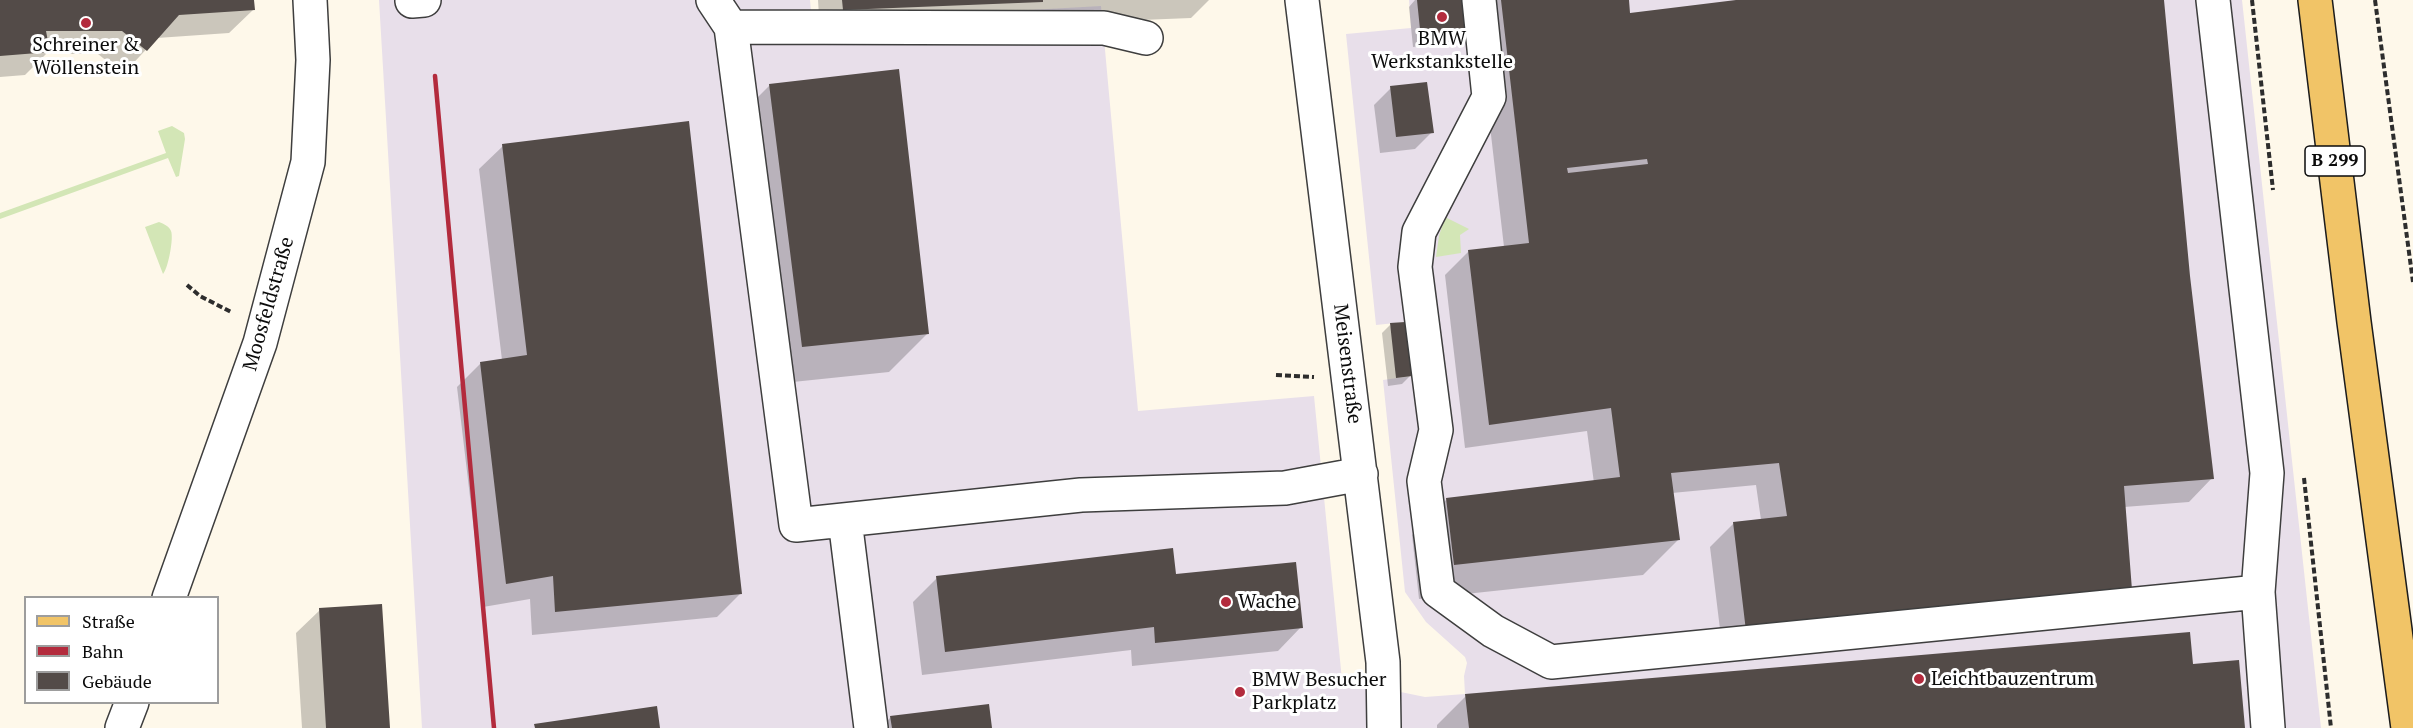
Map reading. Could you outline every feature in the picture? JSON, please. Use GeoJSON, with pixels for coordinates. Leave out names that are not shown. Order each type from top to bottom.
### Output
{"type":"FeatureCollection","features":[{"type":"Feature","properties":{"kind":"main road","name":"B 299"},"geometry":{"type":"LineString","coordinates":[[2315,0],[2354,322],[2408,728]]}},
{"type":"Feature","properties":{"kind":"street","name":"Moosfeldstraße"},"geometry":{"type":"LineString","coordinates":[[169,596],[264,330],[308,162],[313,60],[310,0]]}},
{"type":"Feature","properties":{"kind":"street"},"geometry":{"type":"LineString","coordinates":[[713,0],[731,27],[796,525],[1081,495],[1285,488],[1361,474]]}},
{"type":"Feature","properties":{"kind":"street","name":"Meisenstraße"},"geometry":{"type":"LineString","coordinates":[[1302,0],[1383,662],[1384,728]]}},
{"type":"Feature","properties":{"kind":"street"},"geometry":{"type":"LineString","coordinates":[[1479,0],[1489,97],[1419,232],[1415,267],[1436,430],[1424,481],[1438,591],[1493,631],[1551,662],[2258,592]]}},
{"type":"Feature","properties":{"kind":"street"},"geometry":{"type":"LineString","coordinates":[[2213,0],[2267,473],[2258,592],[2268,728]]}},
{"type":"Feature","properties":{"kind":"street"},"geometry":{"type":"LineString","coordinates":[[731,27],[1104,28],[1146,38]]}},
{"type":"Feature","properties":{"kind":"street"},"geometry":{"type":"LineString","coordinates":[[845,520],[871,728]]}},
{"type":"Feature","properties":{"kind":"street"},"geometry":{"type":"LineString","coordinates":[[122,728],[131,704]]}},
{"type":"Feature","properties":{"kind":"path"},"geometry":{"type":"LineString","coordinates":[[2375,0],[2413,282]]}},
{"type":"Feature","properties":{"kind":"path"},"geometry":{"type":"LineString","coordinates":[[187,285],[200,296],[264,330]]}},
{"type":"Feature","properties":{"kind":"shaded area"},"geometry":{"type":"Polygon","coordinates":[[[379,0],[810,0],[812,22],[1101,6],[1138,411],[1314,396],[1342,680],[1425,697],[1465,694],[1464,676],[1467,663],[1465,657],[1426,622],[1405,592],[1383,380],[1412,376],[1405,322],[1376,325],[1346,34],[1411,28],[1409,0],[2242,0],[2321,728],[422,728],[379,0]]]}},
{"type":"Feature","properties":{"kind":"green space"},"geometry":{"type":"Polygon","coordinates":[[[172,126],[184,133],[185,139],[179,176],[176,177],[168,158],[0,219],[0,213],[166,153],[158,131],[172,126]]]}},
{"type":"Feature","properties":{"kind":"green space"},"geometry":{"type":"Polygon","coordinates":[[[1445,217],[1469,229],[1460,235],[1461,253],[1436,257],[1439,236],[1445,217]]]}},
{"type":"Feature","properties":{"kind":"green space"},"geometry":{"type":"Polygon","coordinates":[[[159,222],[169,228],[172,235],[169,260],[163,274],[145,227],[159,222]]]}},
{"type":"Feature","properties":{"kind":"building","name":"Schreiner & Wöllenstein"},"geometry":{"type":"Polygon","coordinates":[[[0,0],[254,0],[255,10],[179,15],[147,51],[122,31],[46,31],[50,52],[0,56],[0,0]]]}},
{"type":"Feature","properties":{"kind":"building"},"geometry":{"type":"Polygon","coordinates":[[[842,0],[1043,0],[1043,2],[843,10],[842,0]]]}},
{"type":"Feature","properties":{"kind":"building","name":"BMW Werkstankstelle"},"geometry":{"type":"Polygon","coordinates":[[[1417,0],[1464,0],[1468,34],[1421,39],[1417,0]]]}},
{"type":"Feature","properties":{"kind":"building"},"geometry":{"type":"Polygon","coordinates":[[[1501,0],[1629,0],[1630,13],[1736,0],[2164,0],[2190,276],[2214,479],[2124,486],[2132,590],[1746,631],[1733,522],[1787,516],[1779,463],[1671,473],[1680,540],[1454,565],[1446,498],[1620,477],[1611,408],[1489,425],[1468,250],[1529,243],[1501,0]],[[1647,159],[1567,168],[1568,173],[1648,164],[1647,159]]]}},
{"type":"Feature","properties":{"kind":"building"},"geometry":{"type":"Polygon","coordinates":[[[899,69],[929,334],[802,347],[769,84],[899,69]]]}},
{"type":"Feature","properties":{"kind":"building"},"geometry":{"type":"Polygon","coordinates":[[[1427,82],[1434,133],[1396,137],[1390,86],[1427,82]]]}},
{"type":"Feature","properties":{"kind":"building"},"geometry":{"type":"Polygon","coordinates":[[[689,121],[742,594],[555,612],[553,576],[506,584],[480,362],[527,355],[502,144],[689,121]]]}},
{"type":"Feature","properties":{"kind":"building"},"geometry":{"type":"Polygon","coordinates":[[[1405,322],[1412,376],[1396,378],[1390,323],[1405,322]]]}},
{"type":"Feature","properties":{"kind":"building"},"geometry":{"type":"Polygon","coordinates":[[[1173,548],[1176,574],[1296,562],[1303,628],[1155,643],[1154,627],[945,652],[936,576],[1173,548]]]}},
{"type":"Feature","properties":{"kind":"building"},"geometry":{"type":"Polygon","coordinates":[[[382,604],[390,728],[326,728],[319,608],[382,604]]]}},
{"type":"Feature","properties":{"kind":"building","name":"Leichtbauzentrum"},"geometry":{"type":"Polygon","coordinates":[[[2190,632],[2193,664],[2239,660],[2245,728],[1469,728],[1465,694],[2190,632]]]}},
{"type":"Feature","properties":{"kind":"building"},"geometry":{"type":"Polygon","coordinates":[[[989,704],[992,728],[892,728],[890,716],[989,704]]]}},
{"type":"Feature","properties":{"kind":"building"},"geometry":{"type":"Polygon","coordinates":[[[657,706],[660,728],[535,728],[534,724],[657,706]]]}},
{"type":"Feature","properties":{"kind":"railway"},"geometry":{"type":"LineString","coordinates":[[435,76],[494,728]]}},
{"type":"Feature","properties":{"kind":"place","name":"BMW Werkstankstelle"},"geometry":{"type":"Point","coordinates":[1442,17]}},
{"type":"Feature","properties":{"kind":"place","name":"Schreiner & Wöllenstein"},"geometry":{"type":"Point","coordinates":[86,23]}},
{"type":"Feature","properties":{"kind":"place","name":"Wache"},"geometry":{"type":"Point","coordinates":[1226,602]}},
{"type":"Feature","properties":{"kind":"place","name":"Leichtbauzentrum"},"geometry":{"type":"Point","coordinates":[1919,679]}},
{"type":"Feature","properties":{"kind":"place","name":"BMW Besucher Parkplatz"},"geometry":{"type":"Point","coordinates":[1240,692]}}]}
